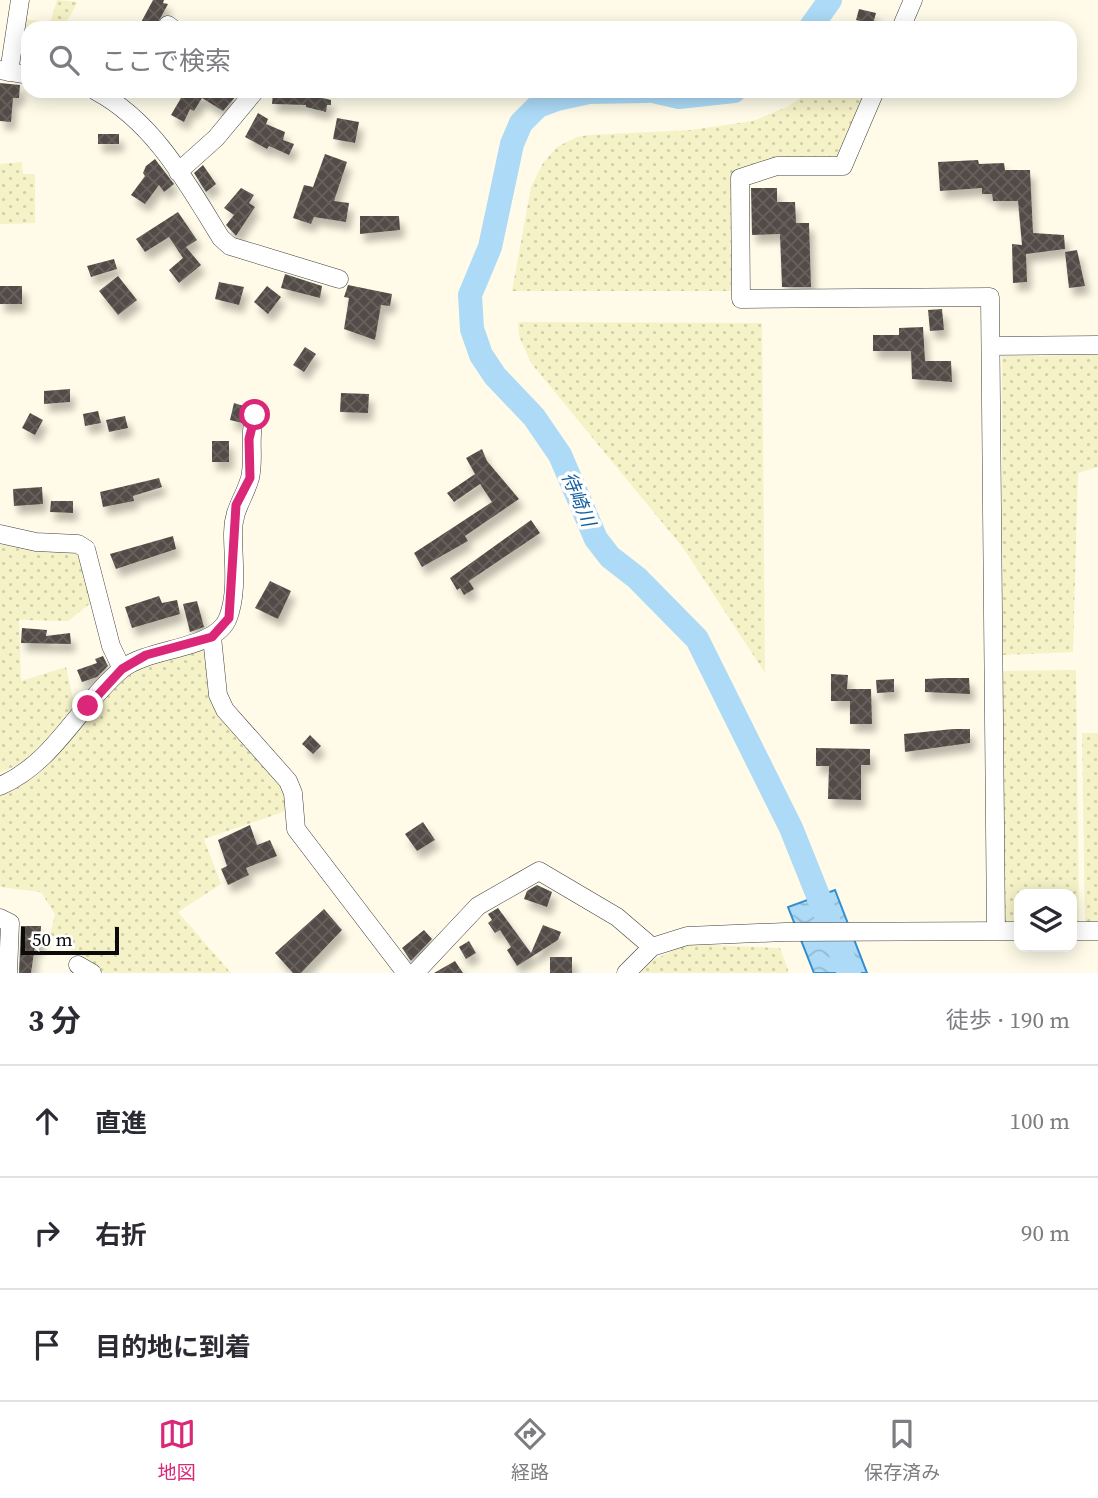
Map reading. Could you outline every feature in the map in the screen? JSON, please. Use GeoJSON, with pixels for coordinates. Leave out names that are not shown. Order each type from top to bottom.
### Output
{"type":"FeatureCollection","features":[{"type":"Feature","properties":{"kind":"street"},"geometry":{"type":"LineString","coordinates":[[4,71],[20,0]]}},
{"type":"Feature","properties":{"kind":"street"},"geometry":{"type":"LineString","coordinates":[[904,21],[913,0]]}},
{"type":"Feature","properties":{"kind":"street"},"geometry":{"type":"LineString","coordinates":[[106,98],[138,119],[178,172],[221,238],[230,246],[339,279]]}},
{"type":"Feature","properties":{"kind":"street"},"geometry":{"type":"LineString","coordinates":[[178,172],[216,138],[249,98]]}},
{"type":"Feature","properties":{"kind":"street"},"geometry":{"type":"LineString","coordinates":[[871,98],[843,166],[776,166],[740,178],[741,299],[990,297],[996,931]]}},
{"type":"Feature","properties":{"kind":"street"},"geometry":{"type":"LineString","coordinates":[[992,346],[1098,345]]}},
{"type":"Feature","properties":{"kind":"street"},"geometry":{"type":"LineString","coordinates":[[0,786],[33,768],[122,669],[146,655],[212,637],[229,618],[233,593],[236,505],[250,478],[249,439],[255,415]]}},
{"type":"Feature","properties":{"kind":"street"},"geometry":{"type":"LineString","coordinates":[[0,534],[36,542],[78,544],[86,549],[111,646],[122,669]]}},
{"type":"Feature","properties":{"kind":"street"},"geometry":{"type":"LineString","coordinates":[[212,637],[218,695],[225,710],[288,781],[293,793],[296,829],[406,973]]}},
{"type":"Feature","properties":{"kind":"street"},"geometry":{"type":"LineString","coordinates":[[415,973],[478,906],[539,871],[617,917],[652,947]]}},
{"type":"Feature","properties":{"kind":"street"},"geometry":{"type":"LineString","coordinates":[[0,918],[10,923],[8,973]]}},
{"type":"Feature","properties":{"kind":"street"},"geometry":{"type":"LineString","coordinates":[[626,973],[652,947],[687,936],[785,932],[1014,931]]}},
{"type":"Feature","properties":{"kind":"street"},"geometry":{"type":"LineString","coordinates":[[1077,931],[1098,931]]}},
{"type":"Feature","properties":{"kind":"shaded area"},"geometry":{"type":"Polygon","coordinates":[[[57,0],[78,2],[67,21],[51,21],[57,0]]]}},
{"type":"Feature","properties":{"kind":"shaded area"},"geometry":{"type":"Polygon","coordinates":[[[800,98],[863,98],[839,157],[803,161],[777,159],[733,171],[731,291],[512,291],[531,187],[543,163],[557,147],[577,137],[590,135],[691,130],[753,121],[789,106],[800,98]]]}},
{"type":"Feature","properties":{"kind":"shaded area"},"geometry":{"type":"Polygon","coordinates":[[[22,162],[23,174],[35,174],[35,223],[0,224],[0,164],[22,162]]]}},
{"type":"Feature","properties":{"kind":"shaded area"},"geometry":{"type":"Polygon","coordinates":[[[518,322],[762,323],[765,673],[684,549],[531,363],[519,336],[518,322]]]}},
{"type":"Feature","properties":{"kind":"shaded area"},"geometry":{"type":"Polygon","coordinates":[[[1098,355],[1098,467],[1078,473],[1073,652],[1002,655],[1002,356],[1098,355]]]}},
{"type":"Feature","properties":{"kind":"shaded area"},"geometry":{"type":"Polygon","coordinates":[[[0,544],[79,553],[92,602],[68,621],[19,620],[21,681],[66,667],[75,709],[25,761],[0,773],[0,544]]]}},
{"type":"Feature","properties":{"kind":"shaded area"},"geometry":{"type":"Polygon","coordinates":[[[207,647],[208,675],[286,789],[289,810],[204,839],[221,884],[178,912],[231,973],[104,973],[50,936],[55,914],[41,892],[0,887],[0,792],[39,774],[88,714],[139,664],[207,647]]]}},
{"type":"Feature","properties":{"kind":"shaded area"},"geometry":{"type":"Polygon","coordinates":[[[1076,670],[1079,922],[1077,889],[1014,889],[1014,923],[1003,923],[1001,671],[1076,670]]]}},
{"type":"Feature","properties":{"kind":"shaded area"},"geometry":{"type":"Polygon","coordinates":[[[1082,733],[1098,733],[1098,924],[1085,924],[1082,733]]]}},
{"type":"Feature","properties":{"kind":"shaded area"},"geometry":{"type":"Polygon","coordinates":[[[686,944],[780,948],[789,973],[640,973],[651,961],[686,944]]]}},
{"type":"Feature","properties":{"kind":"water"},"geometry":{"type":"Polygon","coordinates":[[[835,890],[867,973],[814,973],[788,907],[835,890]]]}},
{"type":"Feature","properties":{"kind":"building"},"geometry":{"type":"Polygon","coordinates":[[[153,0],[164,0],[163,3],[168,4],[159,21],[142,21],[153,0]]]}},
{"type":"Feature","properties":{"kind":"building"},"geometry":{"type":"Polygon","coordinates":[[[859,9],[876,13],[874,21],[856,20],[859,9]]]}},
{"type":"Feature","properties":{"kind":"building"},"geometry":{"type":"Polygon","coordinates":[[[0,83],[20,85],[19,98],[13,98],[11,122],[0,121],[0,83]]]}},
{"type":"Feature","properties":{"kind":"building"},"geometry":{"type":"Polygon","coordinates":[[[181,98],[202,98],[194,111],[190,109],[184,122],[171,115],[181,98]]]}},
{"type":"Feature","properties":{"kind":"building"},"geometry":{"type":"Polygon","coordinates":[[[202,98],[234,98],[223,111],[202,98]]]}},
{"type":"Feature","properties":{"kind":"building"},"geometry":{"type":"Polygon","coordinates":[[[273,98],[331,100],[326,112],[306,105],[272,104],[273,98]]]}},
{"type":"Feature","properties":{"kind":"building"},"geometry":{"type":"Polygon","coordinates":[[[258,113],[268,119],[266,124],[285,132],[283,140],[294,144],[289,155],[269,146],[267,149],[245,137],[258,113]]]}},
{"type":"Feature","properties":{"kind":"building"},"geometry":{"type":"Polygon","coordinates":[[[337,118],[359,122],[355,143],[333,139],[337,118]]]}},
{"type":"Feature","properties":{"kind":"building"},"geometry":{"type":"Polygon","coordinates":[[[98,134],[119,134],[119,144],[98,144],[98,134]]]}},
{"type":"Feature","properties":{"kind":"building"},"geometry":{"type":"Polygon","coordinates":[[[325,154],[347,162],[334,201],[349,203],[346,222],[314,217],[311,224],[293,218],[304,185],[313,187],[325,154]]]}},
{"type":"Feature","properties":{"kind":"building"},"geometry":{"type":"Polygon","coordinates":[[[155,159],[174,184],[164,192],[159,185],[145,204],[131,195],[145,176],[143,173],[146,166],[155,159]]]}},
{"type":"Feature","properties":{"kind":"building"},"geometry":{"type":"Polygon","coordinates":[[[978,160],[979,164],[1004,163],[1005,170],[1030,170],[1033,233],[1064,235],[1065,249],[1026,254],[1027,282],[1013,283],[1012,244],[1022,245],[1018,201],[993,201],[992,194],[982,194],[982,188],[940,191],[938,162],[978,160]]]}},
{"type":"Feature","properties":{"kind":"building"},"geometry":{"type":"Polygon","coordinates":[[[203,165],[216,184],[206,192],[194,173],[203,165]]]}},
{"type":"Feature","properties":{"kind":"building"},"geometry":{"type":"Polygon","coordinates":[[[241,188],[254,195],[249,203],[255,207],[236,236],[226,225],[234,215],[224,208],[241,188]]]}},
{"type":"Feature","properties":{"kind":"building"},"geometry":{"type":"Polygon","coordinates":[[[751,188],[777,188],[777,202],[795,202],[796,223],[809,223],[811,287],[782,287],[780,234],[752,235],[751,188]]]}},
{"type":"Feature","properties":{"kind":"building"},"geometry":{"type":"Polygon","coordinates":[[[178,212],[197,240],[186,247],[201,265],[179,283],[169,270],[183,258],[169,237],[145,252],[136,239],[178,212]]]}},
{"type":"Feature","properties":{"kind":"building"},"geometry":{"type":"Polygon","coordinates":[[[360,216],[399,216],[400,230],[360,234],[360,216]]]}},
{"type":"Feature","properties":{"kind":"building"},"geometry":{"type":"Polygon","coordinates":[[[1077,250],[1085,286],[1069,288],[1065,252],[1077,250]]]}},
{"type":"Feature","properties":{"kind":"building"},"geometry":{"type":"Polygon","coordinates":[[[114,259],[117,269],[91,277],[87,266],[114,259]]]}},
{"type":"Feature","properties":{"kind":"building"},"geometry":{"type":"Polygon","coordinates":[[[285,274],[322,286],[320,298],[281,288],[285,274]]]}},
{"type":"Feature","properties":{"kind":"building"},"geometry":{"type":"Polygon","coordinates":[[[118,276],[137,300],[118,315],[99,291],[118,276]]]}},
{"type":"Feature","properties":{"kind":"building"},"geometry":{"type":"Polygon","coordinates":[[[219,282],[244,287],[239,305],[215,299],[219,282]]]}},
{"type":"Feature","properties":{"kind":"building"},"geometry":{"type":"Polygon","coordinates":[[[348,285],[392,294],[390,306],[381,305],[375,340],[344,329],[349,298],[344,297],[348,285]]]}},
{"type":"Feature","properties":{"kind":"building"},"geometry":{"type":"Polygon","coordinates":[[[0,286],[22,286],[22,304],[0,304],[0,286]]]}},
{"type":"Feature","properties":{"kind":"building"},"geometry":{"type":"Polygon","coordinates":[[[267,286],[281,297],[268,314],[254,302],[267,286]]]}},
{"type":"Feature","properties":{"kind":"building"},"geometry":{"type":"Polygon","coordinates":[[[942,309],[944,330],[930,331],[928,310],[942,309]]]}},
{"type":"Feature","properties":{"kind":"building"},"geometry":{"type":"Polygon","coordinates":[[[923,327],[925,361],[951,361],[952,382],[912,379],[911,351],[873,351],[873,335],[899,335],[899,328],[923,327]]]}},
{"type":"Feature","properties":{"kind":"building"},"geometry":{"type":"Polygon","coordinates":[[[305,347],[316,354],[304,372],[293,365],[305,347]]]}},
{"type":"Feature","properties":{"kind":"building"},"geometry":{"type":"Polygon","coordinates":[[[70,389],[70,402],[44,404],[44,391],[70,389]]]}},
{"type":"Feature","properties":{"kind":"building"},"geometry":{"type":"Polygon","coordinates":[[[341,393],[369,394],[368,413],[340,412],[341,393]]]}},
{"type":"Feature","properties":{"kind":"building"},"geometry":{"type":"Polygon","coordinates":[[[234,403],[247,407],[242,423],[230,420],[234,403]]]}},
{"type":"Feature","properties":{"kind":"building"},"geometry":{"type":"Polygon","coordinates":[[[98,411],[101,423],[85,426],[83,414],[98,411]]]}},
{"type":"Feature","properties":{"kind":"building"},"geometry":{"type":"Polygon","coordinates":[[[30,413],[43,420],[35,435],[22,428],[30,413]]]}},
{"type":"Feature","properties":{"kind":"building"},"geometry":{"type":"Polygon","coordinates":[[[125,416],[128,428],[109,432],[106,420],[125,416]]]}},
{"type":"Feature","properties":{"kind":"building"},"geometry":{"type":"Polygon","coordinates":[[[212,441],[229,441],[229,462],[212,462],[212,441]]]}},
{"type":"Feature","properties":{"kind":"building"},"geometry":{"type":"Polygon","coordinates":[[[482,449],[487,461],[519,499],[465,536],[468,541],[422,567],[414,553],[492,502],[480,484],[454,502],[447,493],[475,474],[466,458],[482,449]]]}},
{"type":"Feature","properties":{"kind":"building"},"geometry":{"type":"Polygon","coordinates":[[[159,478],[162,487],[133,496],[134,501],[103,507],[100,492],[159,478]]]}},
{"type":"Feature","properties":{"kind":"building"},"geometry":{"type":"Polygon","coordinates":[[[42,487],[43,504],[14,506],[13,489],[42,487]]]}},
{"type":"Feature","properties":{"kind":"building"},"geometry":{"type":"Polygon","coordinates":[[[51,501],[73,501],[73,513],[50,512],[51,501]]]}},
{"type":"Feature","properties":{"kind":"building"},"geometry":{"type":"Polygon","coordinates":[[[531,520],[540,533],[469,581],[474,589],[464,595],[460,588],[457,590],[450,578],[531,520]]]}},
{"type":"Feature","properties":{"kind":"building"},"geometry":{"type":"Polygon","coordinates":[[[173,536],[176,549],[116,569],[110,554],[173,536]]]}},
{"type":"Feature","properties":{"kind":"building"},"geometry":{"type":"Polygon","coordinates":[[[270,581],[291,591],[278,619],[255,608],[270,581]]]}},
{"type":"Feature","properties":{"kind":"building"},"geometry":{"type":"Polygon","coordinates":[[[159,596],[162,603],[177,600],[180,614],[132,628],[125,607],[159,596]]]}},
{"type":"Feature","properties":{"kind":"building"},"geometry":{"type":"Polygon","coordinates":[[[197,601],[204,627],[190,632],[183,604],[197,601]]]}},
{"type":"Feature","properties":{"kind":"building"},"geometry":{"type":"Polygon","coordinates":[[[22,628],[47,630],[46,636],[70,633],[71,644],[21,643],[22,628]]]}},
{"type":"Feature","properties":{"kind":"building"},"geometry":{"type":"Polygon","coordinates":[[[103,656],[108,666],[97,677],[82,682],[77,670],[97,663],[95,659],[103,656]]]}},
{"type":"Feature","properties":{"kind":"building"},"geometry":{"type":"Polygon","coordinates":[[[831,674],[848,675],[847,689],[871,689],[872,724],[850,724],[850,701],[831,701],[831,674]]]}},
{"type":"Feature","properties":{"kind":"building"},"geometry":{"type":"Polygon","coordinates":[[[969,678],[970,694],[925,692],[925,679],[969,678]]]}},
{"type":"Feature","properties":{"kind":"building"},"geometry":{"type":"Polygon","coordinates":[[[894,679],[894,692],[877,693],[876,680],[894,679]]]}},
{"type":"Feature","properties":{"kind":"building"},"geometry":{"type":"Polygon","coordinates":[[[970,729],[970,743],[905,752],[904,734],[970,729]]]}},
{"type":"Feature","properties":{"kind":"building"},"geometry":{"type":"Polygon","coordinates":[[[310,735],[321,746],[313,754],[302,744],[310,735]]]}},
{"type":"Feature","properties":{"kind":"building"},"geometry":{"type":"Polygon","coordinates":[[[816,748],[870,749],[870,765],[861,765],[861,800],[828,799],[829,766],[816,766],[816,748]]]}},
{"type":"Feature","properties":{"kind":"building"},"geometry":{"type":"Polygon","coordinates":[[[423,822],[435,840],[417,851],[405,834],[423,822]]]}},
{"type":"Feature","properties":{"kind":"building"},"geometry":{"type":"Polygon","coordinates":[[[250,825],[257,845],[270,840],[277,856],[246,868],[249,875],[228,885],[221,869],[227,866],[218,840],[250,825]]]}},
{"type":"Feature","properties":{"kind":"building"},"geometry":{"type":"Polygon","coordinates":[[[537,885],[552,892],[547,907],[524,899],[527,891],[537,885]]]}},
{"type":"Feature","properties":{"kind":"building"},"geometry":{"type":"Polygon","coordinates":[[[498,908],[531,953],[543,925],[561,932],[558,940],[517,966],[507,950],[511,947],[500,930],[495,933],[488,923],[492,920],[488,914],[498,908]]]}},
{"type":"Feature","properties":{"kind":"building"},"geometry":{"type":"Polygon","coordinates":[[[324,909],[342,930],[301,973],[293,973],[275,953],[324,909]]]}},
{"type":"Feature","properties":{"kind":"building"},"geometry":{"type":"Polygon","coordinates":[[[21,926],[41,926],[40,946],[35,946],[31,973],[19,973],[21,926]]]}},
{"type":"Feature","properties":{"kind":"building"},"geometry":{"type":"Polygon","coordinates":[[[424,930],[432,939],[411,961],[402,948],[424,930]]]}},
{"type":"Feature","properties":{"kind":"building"},"geometry":{"type":"Polygon","coordinates":[[[469,941],[476,953],[466,959],[459,947],[469,941]]]}},
{"type":"Feature","properties":{"kind":"building"},"geometry":{"type":"Polygon","coordinates":[[[550,957],[572,957],[572,973],[550,973],[550,957]]]}},
{"type":"Feature","properties":{"kind":"building"},"geometry":{"type":"Polygon","coordinates":[[[455,961],[463,973],[434,973],[455,961]]]}},
{"type":"Feature","properties":{"kind":"waterway","name":"待崎川"},"geometry":{"type":"LineString","coordinates":[[815,21],[830,0]]}},
{"type":"Feature","properties":{"kind":"waterway","name":"待崎川"},"geometry":{"type":"LineString","coordinates":[[562,98],[538,106],[521,123],[512,144],[490,247],[470,295],[472,329],[481,355],[495,376],[534,417],[560,455],[596,539],[610,557],[637,578],[697,639],[791,828],[849,973]]}},
{"type":"Feature","properties":{"kind":"route"},"geometry":{"type":"LineString","coordinates":[[88,706],[122,669],[146,655],[212,637],[222,629],[229,618],[233,593],[233,531],[236,505],[250,478],[249,439],[255,415]]}}]}
